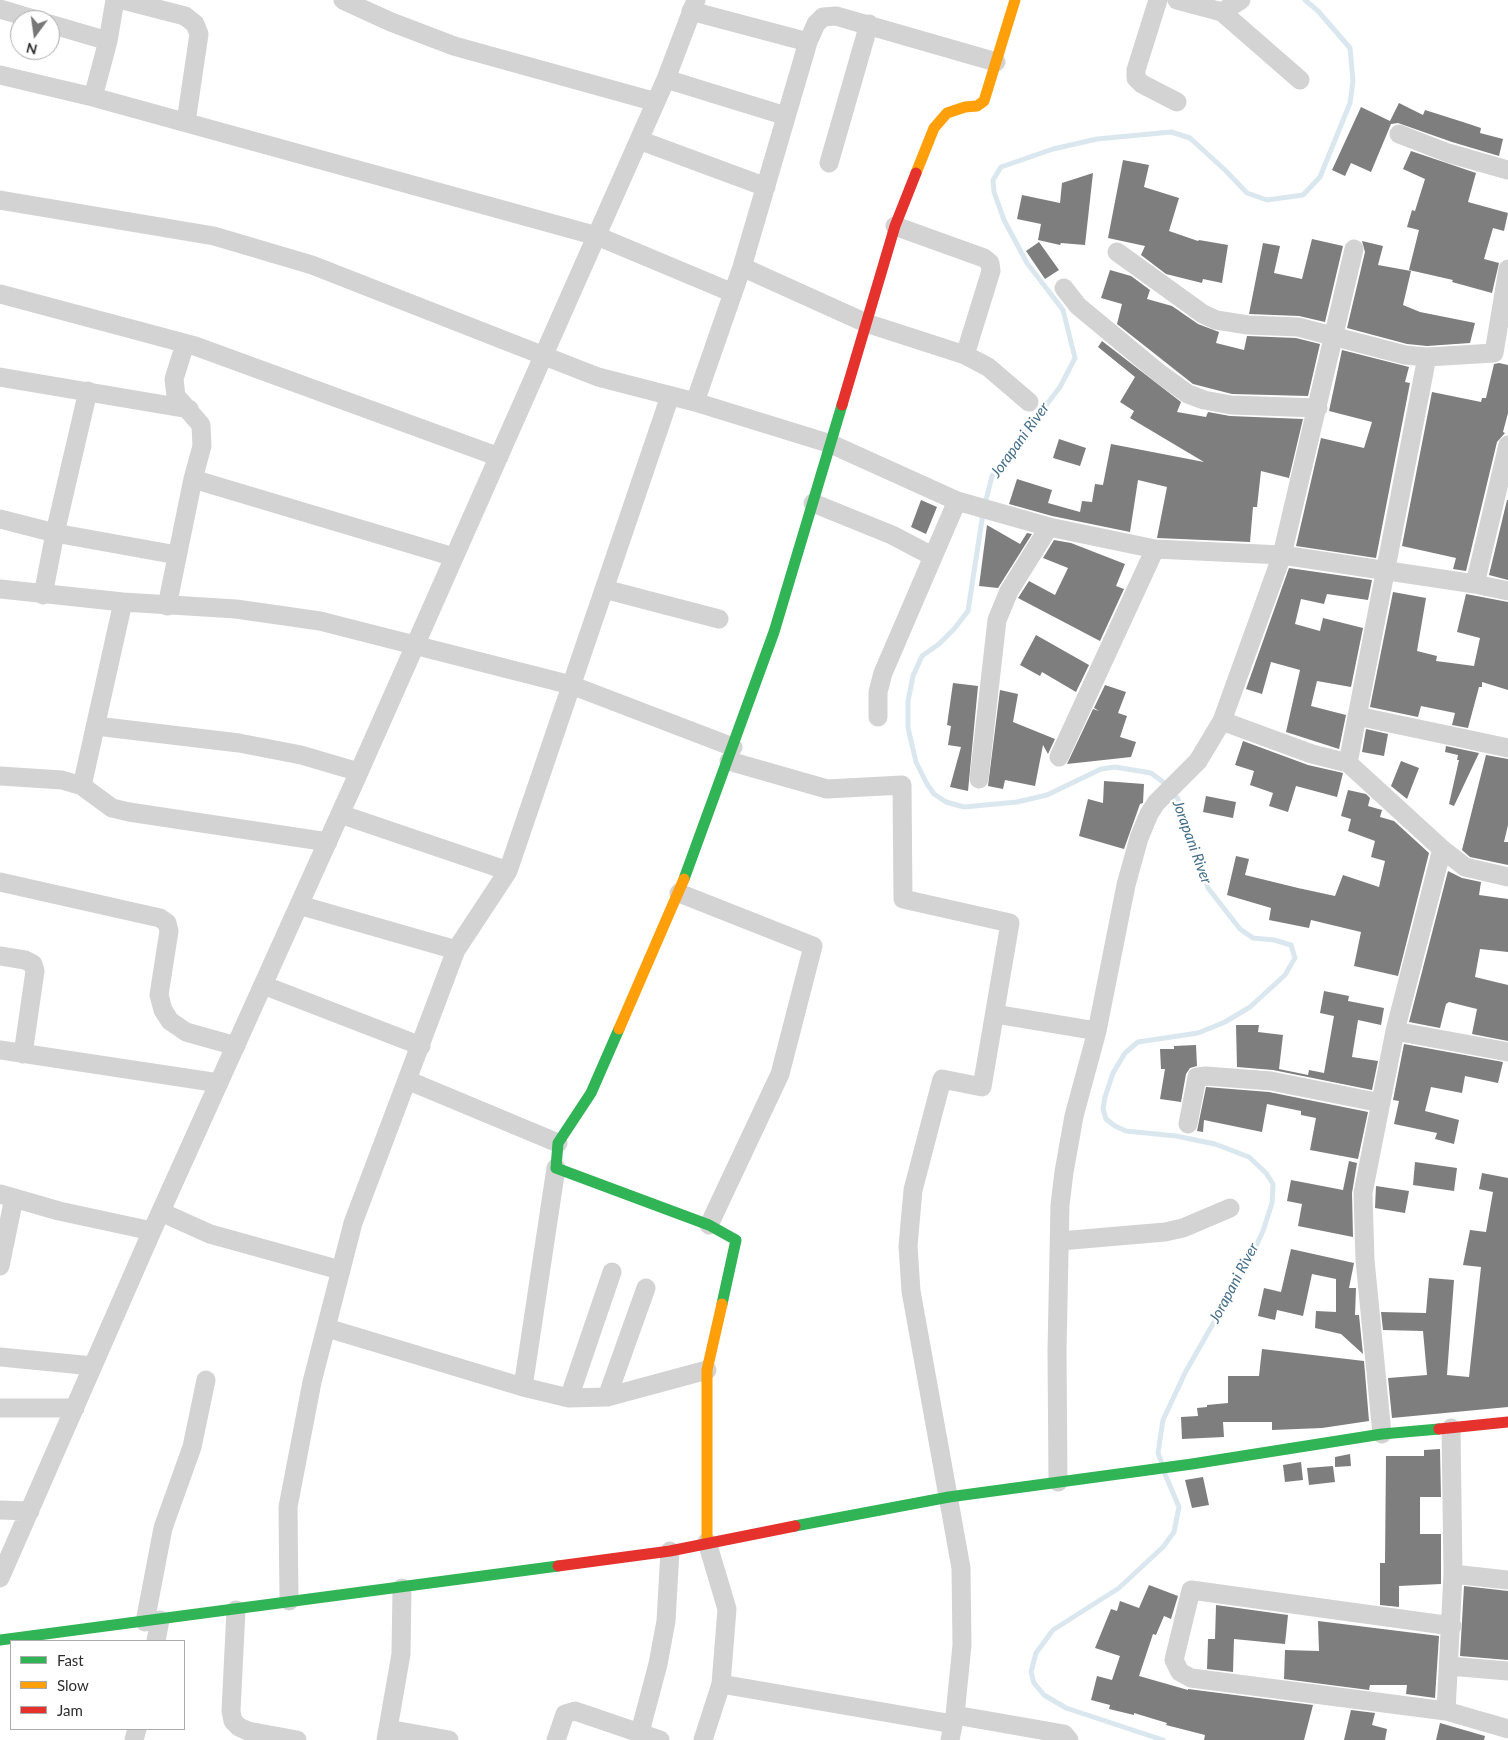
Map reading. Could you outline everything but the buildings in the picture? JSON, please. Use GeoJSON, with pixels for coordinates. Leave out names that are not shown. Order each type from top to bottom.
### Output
{"type":"FeatureCollection","features":[{"type":"Feature","properties":{"kind":"street"},"geometry":{"type":"LineString","coordinates":[[93,97],[108,41],[114,0]]}},
{"type":"Feature","properties":{"kind":"street"},"geometry":{"type":"LineString","coordinates":[[123,0],[185,16],[195,24],[199,34],[186,122]]}},
{"type":"Feature","properties":{"kind":"street"},"geometry":{"type":"LineString","coordinates":[[343,0],[391,22],[454,46],[656,102]]}},
{"type":"Feature","properties":{"kind":"street"},"geometry":{"type":"LineString","coordinates":[[523,1388],[556,1168],[558,1143],[592,1093],[679,893],[731,754],[774,632],[895,226],[934,128],[947,113],[965,107],[977,106],[984,101],[1015,0]]}},
{"type":"Feature","properties":{"kind":"street"},"geometry":{"type":"LineString","coordinates":[[1158,0],[1136,70],[1136,78],[1142,84],[1177,102]]}},
{"type":"Feature","properties":{"kind":"street"},"geometry":{"type":"LineString","coordinates":[[1177,0],[1222,12],[1300,80]]}},
{"type":"Feature","properties":{"kind":"street"},"geometry":{"type":"LineString","coordinates":[[1222,12],[1241,0]]}},
{"type":"Feature","properties":{"kind":"street"},"geometry":{"type":"LineString","coordinates":[[0,1578],[152,1231],[328,842],[656,102],[694,6],[808,42]]}},
{"type":"Feature","properties":{"kind":"street"},"geometry":{"type":"LineString","coordinates":[[695,402],[742,267],[808,42],[816,24],[823,17],[836,16],[996,62]]}},
{"type":"Feature","properties":{"kind":"street"},"geometry":{"type":"LineString","coordinates":[[829,162],[868,24]]}},
{"type":"Feature","properties":{"kind":"street"},"geometry":{"type":"LineString","coordinates":[[60,27],[108,41]]}},
{"type":"Feature","properties":{"kind":"street"},"geometry":{"type":"LineString","coordinates":[[0,75],[186,122],[596,236],[733,293]]}},
{"type":"Feature","properties":{"kind":"street"},"geometry":{"type":"LineString","coordinates":[[666,78],[786,116]]}},
{"type":"Feature","properties":{"kind":"street"},"geometry":{"type":"LineString","coordinates":[[1399,134],[1448,153],[1508,170]]}},
{"type":"Feature","properties":{"kind":"street"},"geometry":{"type":"LineString","coordinates":[[639,140],[766,187]]}},
{"type":"Feature","properties":{"kind":"street"},"geometry":{"type":"LineString","coordinates":[[0,200],[214,236],[312,265],[544,354],[598,377],[695,402],[831,444],[963,503],[1049,527],[1155,549],[1282,555],[1508,590]]}},
{"type":"Feature","properties":{"kind":"street"},"geometry":{"type":"LineString","coordinates":[[895,226],[984,258],[990,262],[991,271],[965,355]]}},
{"type":"Feature","properties":{"kind":"street"},"geometry":{"type":"LineString","coordinates":[[1058,1482],[1056,1350],[1060,1205],[1074,1116],[1097,1031],[1126,885],[1143,825],[1156,803],[1198,761],[1222,721],[1282,555],[1354,249]]}},
{"type":"Feature","properties":{"kind":"street"},"geometry":{"type":"LineString","coordinates":[[1117,252],[1202,314],[1216,320],[1248,325],[1298,328],[1406,355],[1427,357],[1494,353],[1508,270]]}},
{"type":"Feature","properties":{"kind":"street"},"geometry":{"type":"LineString","coordinates":[[742,267],[866,323],[965,355],[988,367],[1029,402]]}},
{"type":"Feature","properties":{"kind":"street"},"geometry":{"type":"LineString","coordinates":[[1064,288],[1078,306],[1159,373],[1188,394],[1204,400],[1231,405],[1318,408]]}},
{"type":"Feature","properties":{"kind":"street"},"geometry":{"type":"LineString","coordinates":[[0,294],[185,344],[499,457]]}},
{"type":"Feature","properties":{"kind":"street"},"geometry":{"type":"LineString","coordinates":[[167,606],[193,479],[202,446],[200,425],[189,408],[176,396],[174,379],[185,344]]}},
{"type":"Feature","properties":{"kind":"street"},"geometry":{"type":"LineString","coordinates":[[1348,763],[1427,357]]}},
{"type":"Feature","properties":{"kind":"street"},"geometry":{"type":"LineString","coordinates":[[0,377],[189,408]]}},
{"type":"Feature","properties":{"kind":"street"},"geometry":{"type":"LineString","coordinates":[[43,595],[55,532],[88,391]]}},
{"type":"Feature","properties":{"kind":"street"},"geometry":{"type":"LineString","coordinates":[[289,1601],[288,1507],[312,1382],[353,1223],[456,950],[508,870],[670,396]]}},
{"type":"Feature","properties":{"kind":"street"},"geometry":{"type":"LineString","coordinates":[[1475,584],[1508,445]]}},
{"type":"Feature","properties":{"kind":"street"},"geometry":{"type":"LineString","coordinates":[[193,479],[454,557]]}},
{"type":"Feature","properties":{"kind":"street"},"geometry":{"type":"LineString","coordinates":[[813,503],[892,535],[932,556]]}},
{"type":"Feature","properties":{"kind":"street"},"geometry":{"type":"LineString","coordinates":[[878,717],[878,692],[883,673],[932,556],[963,503]]}},
{"type":"Feature","properties":{"kind":"street"},"geometry":{"type":"LineString","coordinates":[[0,519],[55,532],[177,555]]}},
{"type":"Feature","properties":{"kind":"street"},"geometry":{"type":"LineString","coordinates":[[979,779],[998,620],[1010,591],[1049,527]]}},
{"type":"Feature","properties":{"kind":"street"},"geometry":{"type":"LineString","coordinates":[[1058,757],[1155,549]]}},
{"type":"Feature","properties":{"kind":"street"},"geometry":{"type":"LineString","coordinates":[[604,588],[719,619]]}},
{"type":"Feature","properties":{"kind":"street"},"geometry":{"type":"LineString","coordinates":[[0,589],[43,595],[167,606],[236,609],[320,621],[571,685],[731,754],[827,789],[902,785],[903,899],[1010,923],[982,1087],[942,1079],[913,1190],[908,1246],[911,1291],[962,1568],[962,1645],[953,1726]]}},
{"type":"Feature","properties":{"kind":"street"},"geometry":{"type":"LineString","coordinates":[[82,786],[123,602]]}},
{"type":"Feature","properties":{"kind":"street"},"geometry":{"type":"LineString","coordinates":[[1357,716],[1508,748]]}},
{"type":"Feature","properties":{"kind":"street"},"geometry":{"type":"LineString","coordinates":[[1222,721],[1312,754],[1348,763],[1442,849],[1465,867],[1508,876]]}},
{"type":"Feature","properties":{"kind":"street"},"geometry":{"type":"LineString","coordinates":[[96,726],[239,743],[301,755],[359,772]]}},
{"type":"Feature","properties":{"kind":"street"},"geometry":{"type":"LineString","coordinates":[[0,776],[62,780],[82,786],[112,808],[328,842]]}},
{"type":"Feature","properties":{"kind":"street"},"geometry":{"type":"LineString","coordinates":[[340,814],[508,870]]}},
{"type":"Feature","properties":{"kind":"street"},"geometry":{"type":"LineString","coordinates":[[1382,1434],[1365,1260],[1363,1192],[1395,1031],[1442,849]]}},
{"type":"Feature","properties":{"kind":"street"},"geometry":{"type":"LineString","coordinates":[[0,882],[160,918],[167,924],[169,931],[159,995],[162,1010],[170,1020],[186,1032],[236,1046]]}},
{"type":"Feature","properties":{"kind":"street"},"geometry":{"type":"LineString","coordinates":[[679,893],[813,946],[780,1074],[709,1225]]}},
{"type":"Feature","properties":{"kind":"street"},"geometry":{"type":"LineString","coordinates":[[299,905],[456,950]]}},
{"type":"Feature","properties":{"kind":"street"},"geometry":{"type":"LineString","coordinates":[[0,956],[25,960],[33,964],[35,971],[23,1054]]}},
{"type":"Feature","properties":{"kind":"street"},"geometry":{"type":"LineString","coordinates":[[263,985],[421,1046]]}},
{"type":"Feature","properties":{"kind":"street"},"geometry":{"type":"LineString","coordinates":[[995,1014],[1097,1031]]}},
{"type":"Feature","properties":{"kind":"street"},"geometry":{"type":"LineString","coordinates":[[1395,1031],[1508,1052]]}},
{"type":"Feature","properties":{"kind":"street"},"geometry":{"type":"LineString","coordinates":[[0,1050],[219,1083]]}},
{"type":"Feature","properties":{"kind":"street"},"geometry":{"type":"LineString","coordinates":[[1188,1124],[1196,1077],[1206,1076],[1271,1081],[1381,1103]]}},
{"type":"Feature","properties":{"kind":"street"},"geometry":{"type":"LineString","coordinates":[[407,1080],[558,1143]]}},
{"type":"Feature","properties":{"kind":"street"},"geometry":{"type":"LineString","coordinates":[[556,1168],[709,1225],[736,1240],[707,1370],[707,1542],[727,1609],[721,1684],[703,1740]]}},
{"type":"Feature","properties":{"kind":"street"},"geometry":{"type":"LineString","coordinates":[[0,1261],[7,1196],[59,1212],[152,1231]]}},
{"type":"Feature","properties":{"kind":"street"},"geometry":{"type":"LineString","coordinates":[[1060,1241],[1165,1232],[1183,1228],[1230,1208]]}},
{"type":"Feature","properties":{"kind":"street"},"geometry":{"type":"LineString","coordinates":[[161,1212],[210,1234],[340,1270]]}},
{"type":"Feature","properties":{"kind":"street"},"geometry":{"type":"LineString","coordinates":[[569,1398],[612,1272]]}},
{"type":"Feature","properties":{"kind":"street"},"geometry":{"type":"LineString","coordinates":[[607,1397],[646,1288]]}},
{"type":"Feature","properties":{"kind":"street"},"geometry":{"type":"LineString","coordinates":[[327,1328],[523,1388],[569,1398],[607,1397],[707,1370]]}},
{"type":"Feature","properties":{"kind":"street"},"geometry":{"type":"LineString","coordinates":[[0,1357],[93,1366]]}},
{"type":"Feature","properties":{"kind":"street"},"geometry":{"type":"LineString","coordinates":[[156,1640],[152,1621],[163,1528],[192,1447],[206,1380]]}},
{"type":"Feature","properties":{"kind":"street"},"geometry":{"type":"LineString","coordinates":[[0,1408],[75,1408]]}},
{"type":"Feature","properties":{"kind":"street"},"geometry":{"type":"LineString","coordinates":[[0,1640],[670,1551],[707,1542],[949,1497],[1192,1464],[1382,1434],[1508,1422]]}},
{"type":"Feature","properties":{"kind":"street"},"geometry":{"type":"LineString","coordinates":[[1446,1711],[1452,1626],[1453,1574],[1451,1428]]}},
{"type":"Feature","properties":{"kind":"street"},"geometry":{"type":"LineString","coordinates":[[0,1510],[30,1511]]}},
{"type":"Feature","properties":{"kind":"street"},"geometry":{"type":"LineString","coordinates":[[640,1732],[658,1664],[666,1621],[670,1551]]}},
{"type":"Feature","properties":{"kind":"street"},"geometry":{"type":"LineString","coordinates":[[1453,1574],[1508,1580]]}},
{"type":"Feature","properties":{"kind":"street"},"geometry":{"type":"LineString","coordinates":[[402,1588],[401,1654],[387,1735],[449,1740]]}},
{"type":"Feature","properties":{"kind":"street"},"geometry":{"type":"LineString","coordinates":[[1452,1626],[1191,1590],[1174,1660],[1180,1672],[1191,1678],[1446,1711],[1508,1729]]}},
{"type":"Feature","properties":{"kind":"street"},"geometry":{"type":"LineString","coordinates":[[236,1610],[231,1711],[233,1721],[239,1727],[248,1731],[297,1740]]}},
{"type":"Feature","properties":{"kind":"street"},"geometry":{"type":"LineString","coordinates":[[1449,1666],[1508,1671]]}},
{"type":"Feature","properties":{"kind":"street"},"geometry":{"type":"LineString","coordinates":[[721,1684],[953,1726],[1064,1734],[1069,1740]]}},
{"type":"Feature","properties":{"kind":"street"},"geometry":{"type":"LineString","coordinates":[[556,1740],[562,1719],[569,1711],[640,1732],[660,1740]]}},
{"type":"Feature","properties":{"kind":"waterway","name":"Jorapani River"},"geometry":{"type":"LineString","coordinates":[[985,504],[992,476],[1060,387],[1075,358],[1063,310],[1027,263],[1004,220],[994,192],[993,180],[1001,167],[1053,149],[1097,139],[1171,132],[1190,138],[1247,193],[1267,200],[1303,195],[1320,177],[1350,103],[1353,81],[1350,48],[1318,11],[1305,0]]}},
{"type":"Feature","properties":{"kind":"waterway","name":"Jorapani River"},"geometry":{"type":"LineString","coordinates":[[983,513],[968,611],[939,644],[922,656],[913,676],[908,701],[908,728],[916,762],[927,784],[934,794],[946,802],[964,807],[1017,802],[1047,795],[1101,769],[1115,767],[1151,773],[1167,785]]}},
{"type":"Feature","properties":{"kind":"waterway","name":"Jorapani River"},"geometry":{"type":"LineString","coordinates":[[1161,1461],[1158,1453],[1163,1420],[1186,1371],[1249,1261],[1263,1231],[1272,1203],[1273,1184],[1266,1173],[1249,1157],[1215,1144],[1176,1136],[1126,1131],[1115,1126],[1106,1119],[1103,1109],[1105,1097],[1113,1073],[1125,1053],[1138,1042],[1198,1033],[1225,1022],[1250,1007],[1285,975],[1295,958],[1291,945],[1274,940],[1253,938],[1240,929],[1208,888],[1178,799],[1173,792]]}},
{"type":"Feature","properties":{"kind":"waterway","name":"Jorapani River"},"geometry":{"type":"LineString","coordinates":[[1163,1740],[1066,1708],[1044,1695],[1034,1683],[1031,1672],[1036,1653],[1053,1630],[1119,1588],[1163,1547],[1174,1532],[1179,1507],[1165,1474]]}},
{"type":"Feature","properties":{"kind":"traffic: fast"},"geometry":{"type":"LineString","coordinates":[[684,879],[774,632],[842,405]]}},
{"type":"Feature","properties":{"kind":"traffic: fast"},"geometry":{"type":"LineString","coordinates":[[619,1029],[591,1093],[558,1143],[556,1168],[709,1225],[736,1240],[722,1304]]}},
{"type":"Feature","properties":{"kind":"traffic: fast"},"geometry":{"type":"LineString","coordinates":[[795,1526],[949,1497],[1192,1464],[1382,1434],[1439,1429]]}},
{"type":"Feature","properties":{"kind":"traffic: fast"},"geometry":{"type":"LineString","coordinates":[[0,1640],[558,1566]]}},
{"type":"Feature","properties":{"kind":"traffic: slow"},"geometry":{"type":"LineString","coordinates":[[916,173],[934,128],[947,113],[965,107],[977,106],[984,101],[1015,0]]}},
{"type":"Feature","properties":{"kind":"traffic: slow"},"geometry":{"type":"LineString","coordinates":[[619,1029],[684,879]]}},
{"type":"Feature","properties":{"kind":"traffic: slow"},"geometry":{"type":"LineString","coordinates":[[707,1542],[707,1370],[722,1304]]}},
{"type":"Feature","properties":{"kind":"traffic: jam"},"geometry":{"type":"LineString","coordinates":[[842,405],[895,226],[916,173]]}},
{"type":"Feature","properties":{"kind":"traffic: jam"},"geometry":{"type":"LineString","coordinates":[[1439,1429],[1508,1422]]}},
{"type":"Feature","properties":{"kind":"traffic: jam"},"geometry":{"type":"LineString","coordinates":[[558,1566],[670,1551],[795,1526]]}}]}
